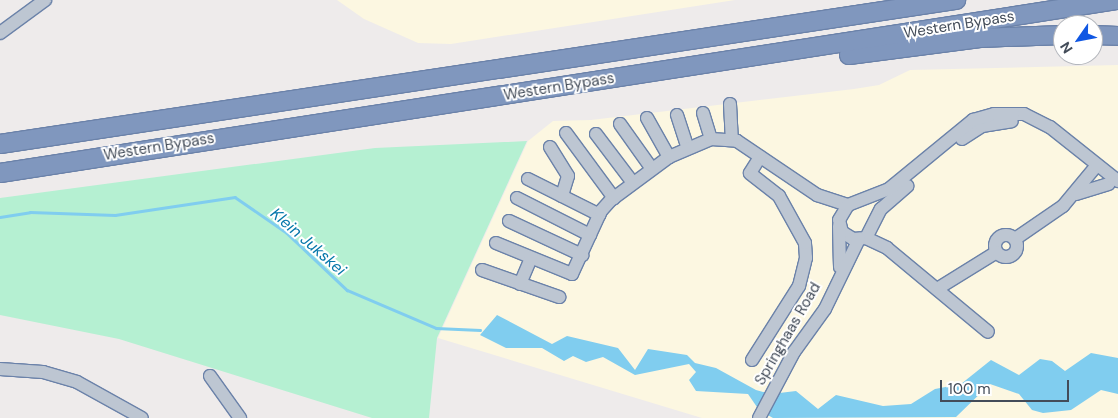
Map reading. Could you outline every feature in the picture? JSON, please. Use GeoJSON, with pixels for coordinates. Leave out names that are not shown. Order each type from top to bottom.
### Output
{"type":"FeatureCollection","features":[{"type":"Feature","properties":{"kind":"highway"},"geometry":{"type":"LineString","coordinates":[[737,33],[888,0]]}},
{"type":"Feature","properties":{"kind":"highway","name":"Western Bypass"},"geometry":{"type":"LineString","coordinates":[[0,144],[956,0]]}},
{"type":"Feature","properties":{"kind":"highway","name":"Western Bypass"},"geometry":{"type":"LineString","coordinates":[[0,173],[1118,0]]}},
{"type":"Feature","properties":{"kind":"highway"},"geometry":{"type":"LineString","coordinates":[[767,55],[799,62],[980,38],[1053,35]]}},
{"type":"Feature","properties":{"kind":"highway"},"geometry":{"type":"LineString","coordinates":[[1103,35],[1118,36]]}},
{"type":"Feature","properties":{"kind":"street"},"geometry":{"type":"LineString","coordinates":[[0,33],[45,0]]}},
{"type":"Feature","properties":{"kind":"street"},"geometry":{"type":"LineString","coordinates":[[730,104],[732,139]]}},
{"type":"Feature","properties":{"kind":"street"},"geometry":{"type":"LineString","coordinates":[[703,113],[711,138]]}},
{"type":"Feature","properties":{"kind":"street"},"geometry":{"type":"LineString","coordinates":[[840,275],[839,223],[854,204],[895,185],[973,120],[994,114],[1039,120],[1115,186]]}},
{"type":"Feature","properties":{"kind":"street"},"geometry":{"type":"LineString","coordinates":[[676,115],[688,148]]}},
{"type":"Feature","properties":{"kind":"street"},"geometry":{"type":"LineString","coordinates":[[647,118],[669,157]]}},
{"type":"Feature","properties":{"kind":"street","name":"Springhaas Road"},"geometry":{"type":"LineString","coordinates":[[760,418],[776,385],[825,310],[840,275],[862,238],[874,222],[912,182],[974,130],[1005,121],[1034,126],[1095,168]]}},
{"type":"Feature","properties":{"kind":"street"},"geometry":{"type":"LineString","coordinates":[[620,124],[652,169]]}},
{"type":"Feature","properties":{"kind":"street"},"geometry":{"type":"LineString","coordinates":[[566,133],[614,198]]}},
{"type":"Feature","properties":{"kind":"street"},"geometry":{"type":"LineString","coordinates":[[596,134],[633,183]]}},
{"type":"Feature","properties":{"kind":"street"},"geometry":{"type":"LineString","coordinates":[[496,243],[564,274],[574,272],[600,214],[614,198],[669,157],[711,138],[732,139],[817,194],[854,204],[874,222],[887,248]]}},
{"type":"Feature","properties":{"kind":"street"},"geometry":{"type":"LineString","coordinates":[[550,147],[568,176],[562,196]]}},
{"type":"Feature","properties":{"kind":"street"},"geometry":{"type":"LineString","coordinates":[[752,360],[799,286],[806,258],[805,243],[780,196],[750,173],[760,157]]}},
{"type":"Feature","properties":{"kind":"street"},"geometry":{"type":"LineString","coordinates":[[937,290],[997,252],[1011,256],[1016,251],[1015,239],[1074,195],[1095,168]]}},
{"type":"Feature","properties":{"kind":"street"},"geometry":{"type":"LineString","coordinates":[[528,179],[600,214]]}},
{"type":"Feature","properties":{"kind":"street"},"geometry":{"type":"LineString","coordinates":[[1074,195],[1115,186]]}},
{"type":"Feature","properties":{"kind":"street"},"geometry":{"type":"LineString","coordinates":[[817,194],[847,236],[862,238],[887,248],[988,332]]}},
{"type":"Feature","properties":{"kind":"street"},"geometry":{"type":"LineString","coordinates":[[517,198],[590,235]]}},
{"type":"Feature","properties":{"kind":"street"},"geometry":{"type":"LineString","coordinates":[[509,221],[582,255]]}},
{"type":"Feature","properties":{"kind":"street"},"geometry":{"type":"LineString","coordinates":[[520,284],[531,258]]}},
{"type":"Feature","properties":{"kind":"street"},"geometry":{"type":"LineString","coordinates":[[482,270],[559,298]]}},
{"type":"Feature","properties":{"kind":"street"},"geometry":{"type":"LineString","coordinates":[[0,369],[43,372],[77,382],[142,418]]}},
{"type":"Feature","properties":{"kind":"street"},"geometry":{"type":"LineString","coordinates":[[210,376],[240,418]]}},
{"type":"Feature","properties":{"kind":"shaded area"},"geometry":{"type":"Polygon","coordinates":[[[337,0],[735,0],[451,44],[418,43],[364,19],[337,0]]]}},
{"type":"Feature","properties":{"kind":"shaded area"},"geometry":{"type":"Polygon","coordinates":[[[1118,65],[1118,418],[702,418],[438,338],[528,141],[553,121],[591,120],[854,89],[879,85],[910,70],[1118,65]]]}},
{"type":"Feature","properties":{"kind":"green space"},"geometry":{"type":"Polygon","coordinates":[[[527,141],[437,338],[429,418],[372,418],[119,339],[0,315],[0,198],[375,148],[527,141]]]}},
{"type":"Feature","properties":{"kind":"water"},"geometry":{"type":"Polygon","coordinates":[[[497,315],[552,344],[567,336],[618,348],[635,370],[648,349],[687,355],[695,363],[716,368],[756,390],[771,394],[796,391],[818,409],[836,395],[883,406],[911,404],[935,389],[961,384],[991,360],[1019,375],[1040,359],[1052,361],[1065,371],[1091,353],[1118,358],[1118,394],[1101,390],[1071,410],[1043,413],[1032,410],[1019,394],[990,384],[956,417],[773,418],[759,410],[748,394],[696,391],[689,380],[696,372],[689,364],[635,375],[603,357],[586,362],[573,356],[564,361],[542,348],[506,348],[480,335],[497,315]]]}},
{"type":"Feature","properties":{"kind":"waterway","name":"Klein Jukskei"},"geometry":{"type":"LineString","coordinates":[[0,217],[30,212],[115,215],[235,197],[287,233],[347,290],[436,328],[480,330]]}}]}
